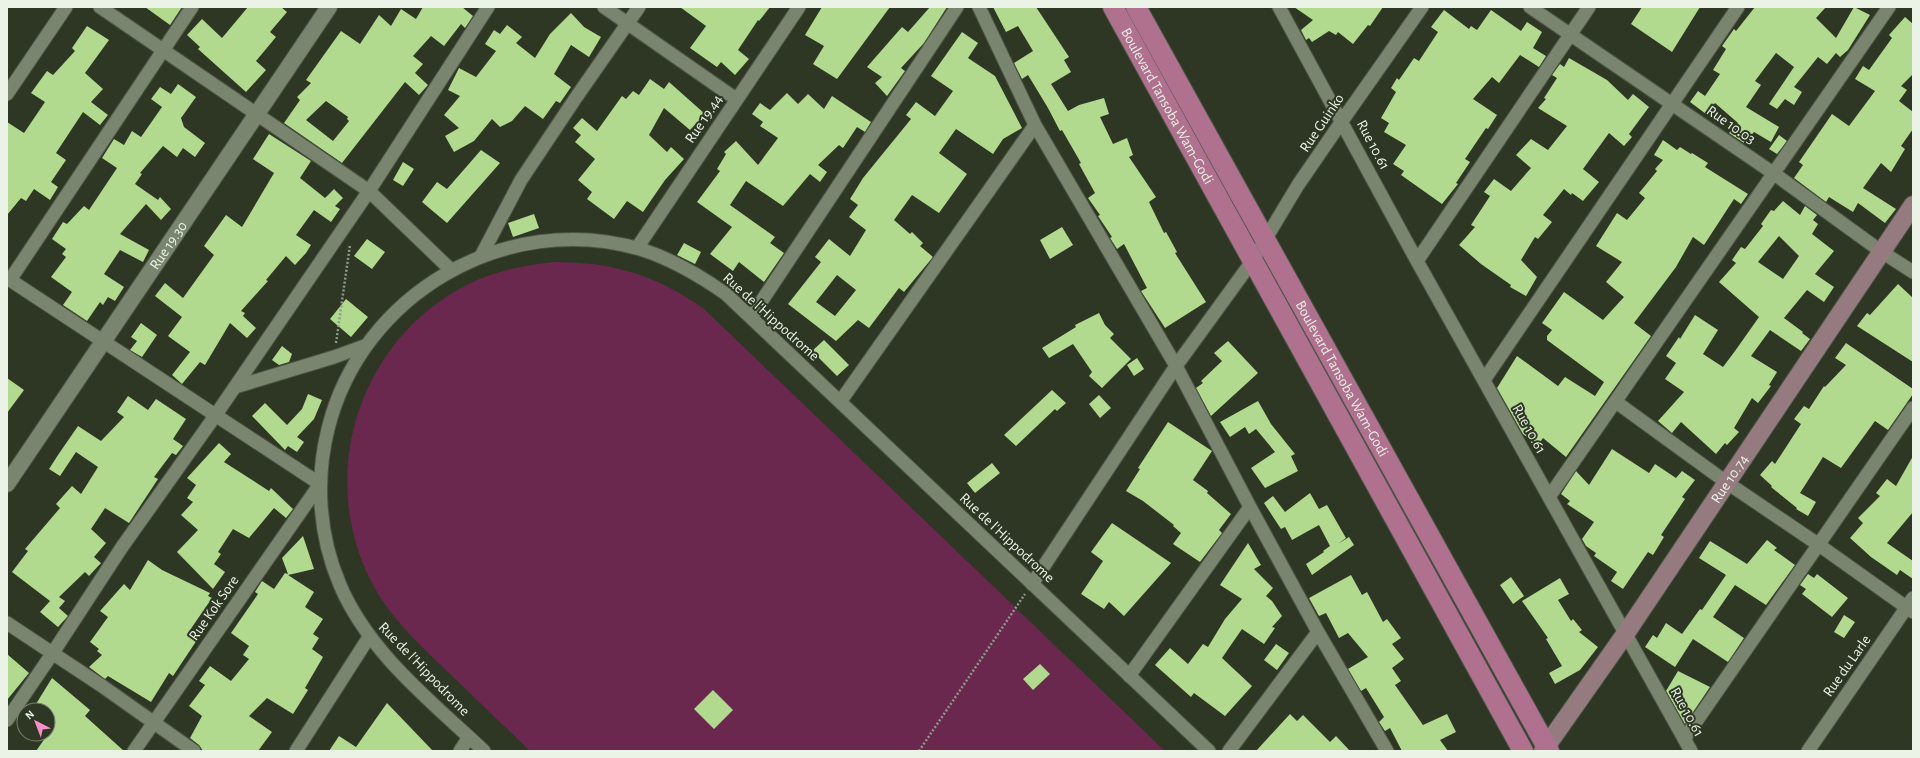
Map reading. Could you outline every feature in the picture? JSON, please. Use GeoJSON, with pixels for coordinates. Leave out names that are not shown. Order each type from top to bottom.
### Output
{"type":"FeatureCollection","features":[{"type":"Feature","properties":{"kind":"main road","name":"Boulevard Tansoba Wam-Godi"},"geometry":{"type":"LineString","coordinates":[[1113,7],[1523,751]]}},
{"type":"Feature","properties":{"kind":"main road","name":"Boulevard Tansoba Wam-Godi"},"geometry":{"type":"LineString","coordinates":[[1136,7],[1546,749]]}},
{"type":"Feature","properties":{"kind":"main road","name":"Rue 10.74"},"geometry":{"type":"LineString","coordinates":[[1546,749],[1626,633],[1913,205]]}},
{"type":"Feature","properties":{"kind":"street"},"geometry":{"type":"LineString","coordinates":[[7,94],[66,7]]}},
{"type":"Feature","properties":{"kind":"street"},"geometry":{"type":"LineString","coordinates":[[100,7],[257,113],[368,191],[451,270]]}},
{"type":"Feature","properties":{"kind":"street"},"geometry":{"type":"LineString","coordinates":[[192,7],[8,279],[320,484]]}},
{"type":"Feature","properties":{"kind":"street","name":"Rue 19.30"},"geometry":{"type":"LineString","coordinates":[[7,484],[329,7]]}},
{"type":"Feature","properties":{"kind":"street"},"geometry":{"type":"LineString","coordinates":[[7,720],[122,547],[215,416],[368,191],[488,7]]}},
{"type":"Feature","properties":{"kind":"street"},"geometry":{"type":"LineString","coordinates":[[604,7],[736,99]]}},
{"type":"Feature","properties":{"kind":"street"},"geometry":{"type":"LineString","coordinates":[[481,256],[521,180],[575,99],[640,7]]}},
{"type":"Feature","properties":{"kind":"street","name":"Rue 19.44"},"geometry":{"type":"LineString","coordinates":[[637,248],[799,7]]}},
{"type":"Feature","properties":{"kind":"street"},"geometry":{"type":"LineString","coordinates":[[751,317],[957,7]]}},
{"type":"Feature","properties":{"kind":"street"},"geometry":{"type":"LineString","coordinates":[[979,7],[1034,125],[1176,366],[1318,632],[1387,751]]}},
{"type":"Feature","properties":{"kind":"street","name":"Rue 10.61"},"geometry":{"type":"LineString","coordinates":[[1279,7],[1417,262],[1626,633],[1690,751]]}},
{"type":"Feature","properties":{"kind":"street","name":"Rue Guinko"},"geometry":{"type":"LineString","coordinates":[[1032,584],[1176,366],[1253,260],[1265,239],[1342,121],[1422,7]]}},
{"type":"Feature","properties":{"kind":"street","name":"Rue 10.03"},"geometry":{"type":"LineString","coordinates":[[1530,7],[1773,173],[1882,252],[1913,272]]}},
{"type":"Feature","properties":{"kind":"street"},"geometry":{"type":"LineString","coordinates":[[1417,262],[1590,7]]}},
{"type":"Feature","properties":{"kind":"street"},"geometry":{"type":"LineString","coordinates":[[1484,380],[1738,7]]}},
{"type":"Feature","properties":{"kind":"street"},"geometry":{"type":"LineString","coordinates":[[1549,497],[1889,7]]}},
{"type":"Feature","properties":{"kind":"street"},"geometry":{"type":"LineString","coordinates":[[840,402],[1034,125]]}},
{"type":"Feature","properties":{"kind":"street","name":"Rue de l'Hippodrome"},"geometry":{"type":"LineString","coordinates":[[484,751],[398,669],[369,637],[350,606],[331,561],[323,526],[320,484],[325,441],[331,417],[350,372],[367,345],[393,314],[411,297],[451,270],[481,256],[520,244],[568,239],[593,240],[637,248],[663,258],[706,280],[726,294],[1209,751]]}},
{"type":"Feature","properties":{"kind":"street"},"geometry":{"type":"LineString","coordinates":[[235,387],[334,357],[367,345]]}},
{"type":"Feature","properties":{"kind":"street"},"geometry":{"type":"LineString","coordinates":[[1616,402],[1726,482],[1911,606]]}},
{"type":"Feature","properties":{"kind":"street"},"geometry":{"type":"LineString","coordinates":[[1684,739],[1913,408]]}},
{"type":"Feature","properties":{"kind":"street","name":"Rue Kok Sore"},"geometry":{"type":"LineString","coordinates":[[134,751],[320,484]]}},
{"type":"Feature","properties":{"kind":"street"},"geometry":{"type":"LineString","coordinates":[[1129,676],[1250,507]]}},
{"type":"Feature","properties":{"kind":"street","name":"Rue du Larle"},"geometry":{"type":"LineString","coordinates":[[1808,751],[1911,606]]}},
{"type":"Feature","properties":{"kind":"street"},"geometry":{"type":"LineString","coordinates":[[7,623],[102,686],[194,751]]}},
{"type":"Feature","properties":{"kind":"street"},"geometry":{"type":"LineString","coordinates":[[1229,751],[1318,632]]}},
{"type":"Feature","properties":{"kind":"street"},"geometry":{"type":"LineString","coordinates":[[296,751],[369,637]]}},
{"type":"Feature","properties":{"kind":"street"},"geometry":{"type":"LineString","coordinates":[[460,751],[469,737]]}},
{"type":"Feature","properties":{"kind":"path"},"geometry":{"type":"LineString","coordinates":[[334,357],[351,242]]}},
{"type":"Feature","properties":{"kind":"path"},"geometry":{"type":"LineString","coordinates":[[919,751],[1032,584]]}},
{"type":"Feature","properties":{"kind":"shaded area"},"geometry":{"type":"Polygon","coordinates":[[[555,262],[596,265],[633,273],[669,287],[704,309],[1165,751],[530,751],[415,640],[395,617],[377,592],[370,579],[355,538],[348,496],[349,454],[358,412],[375,374],[399,339],[430,309],[467,285],[488,276],[521,267],[555,262]]]}},
{"type":"Feature","properties":{"kind":"building"},"geometry":{"type":"Polygon","coordinates":[[[145,7],[182,7],[170,25],[145,7]]]}},
{"type":"Feature","properties":{"kind":"building"},"geometry":{"type":"Polygon","coordinates":[[[248,7],[281,7],[287,12],[270,32],[276,37],[256,61],[266,70],[246,92],[198,49],[200,47],[187,35],[202,19],[222,38],[248,7]]]}},
{"type":"Feature","properties":{"kind":"building"},"geometry":{"type":"Polygon","coordinates":[[[423,7],[462,7],[473,16],[465,28],[461,24],[444,46],[431,36],[413,56],[423,64],[415,73],[428,85],[419,95],[405,82],[342,163],[284,123],[300,100],[297,97],[311,83],[306,80],[341,31],[360,44],[379,15],[391,26],[401,9],[416,19],[423,7]],[[326,101],[306,120],[333,141],[349,121],[347,119],[348,117],[326,101]]]}},
{"type":"Feature","properties":{"kind":"building"},"geometry":{"type":"Polygon","coordinates":[[[680,7],[770,7],[759,21],[758,20],[738,50],[749,59],[735,75],[721,62],[717,67],[690,48],[706,26],[680,7]]]}},
{"type":"Feature","properties":{"kind":"building"},"geometry":{"type":"Polygon","coordinates":[[[822,7],[890,7],[837,79],[813,64],[824,46],[805,35],[822,7]]]}},
{"type":"Feature","properties":{"kind":"building"},"geometry":{"type":"Polygon","coordinates":[[[930,7],[947,7],[924,43],[901,68],[905,71],[887,96],[875,83],[882,77],[867,67],[902,27],[908,32],[930,7]]]}},
{"type":"Feature","properties":{"kind":"building"},"geometry":{"type":"Polygon","coordinates":[[[993,7],[1036,7],[1069,57],[1064,60],[1071,72],[1051,84],[1068,111],[1079,105],[1104,98],[1109,114],[1100,117],[1113,144],[1127,138],[1133,155],[1129,157],[1156,197],[1149,202],[1164,233],[1166,232],[1177,252],[1175,253],[1206,302],[1165,328],[1141,291],[1147,288],[1124,244],[1117,249],[1110,238],[1112,237],[1098,216],[1100,215],[1088,198],[1095,193],[1079,164],[1081,163],[1062,130],[1060,131],[1028,75],[1022,79],[1014,63],[1033,51],[1018,26],[1006,32],[993,7]]]}},
{"type":"Feature","properties":{"kind":"building"},"geometry":{"type":"Polygon","coordinates":[[[1294,7],[1383,7],[1370,26],[1368,25],[1353,44],[1338,32],[1336,35],[1329,31],[1312,42],[1309,38],[1306,40],[1301,30],[1313,20],[1294,7]]]}},
{"type":"Feature","properties":{"kind":"building"},"geometry":{"type":"Polygon","coordinates":[[[1642,7],[1700,7],[1672,52],[1631,24],[1642,7]]]}},
{"type":"Feature","properties":{"kind":"building"},"geometry":{"type":"Polygon","coordinates":[[[1755,7],[1826,7],[1816,18],[1836,38],[1854,7],[1870,15],[1848,50],[1840,57],[1836,53],[1827,64],[1818,57],[1794,87],[1802,92],[1794,105],[1785,99],[1777,109],[1769,104],[1794,67],[1776,53],[1755,81],[1761,85],[1746,107],[1779,127],[1771,142],[1754,132],[1744,143],[1729,133],[1738,123],[1715,103],[1706,114],[1690,102],[1698,91],[1705,96],[1720,74],[1713,70],[1726,49],[1722,46],[1734,29],[1736,31],[1755,7]]]}},
{"type":"Feature","properties":{"kind":"building"},"geometry":{"type":"Polygon","coordinates":[[[1444,10],[1469,29],[1471,26],[1477,30],[1491,10],[1521,31],[1527,22],[1542,32],[1533,48],[1546,56],[1539,67],[1520,55],[1499,83],[1492,77],[1473,99],[1497,115],[1488,129],[1486,128],[1465,159],[1470,162],[1456,183],[1458,184],[1442,204],[1401,175],[1404,171],[1393,164],[1406,145],[1384,132],[1389,123],[1381,118],[1396,92],[1391,88],[1397,78],[1399,80],[1414,58],[1419,61],[1438,32],[1431,27],[1444,10]]]}},
{"type":"Feature","properties":{"kind":"building"},"geometry":{"type":"Polygon","coordinates":[[[571,13],[584,27],[601,37],[589,57],[571,45],[554,74],[571,87],[560,103],[556,101],[543,119],[525,106],[512,121],[500,127],[492,119],[474,141],[454,152],[445,136],[459,128],[444,115],[460,96],[448,90],[459,68],[476,77],[496,51],[485,44],[494,30],[500,34],[507,25],[522,37],[516,43],[535,58],[550,34],[571,13]]]}},
{"type":"Feature","properties":{"kind":"building"},"geometry":{"type":"Polygon","coordinates":[[[1905,17],[1913,24],[1913,74],[1901,86],[1907,90],[1899,101],[1913,112],[1913,129],[1901,146],[1905,149],[1891,172],[1881,163],[1863,188],[1896,209],[1885,223],[1858,203],[1853,212],[1829,197],[1826,202],[1794,178],[1803,165],[1799,162],[1832,114],[1849,126],[1875,91],[1855,79],[1863,66],[1869,70],[1892,38],[1889,35],[1905,17]]]}},
{"type":"Feature","properties":{"kind":"building"},"geometry":{"type":"Polygon","coordinates":[[[87,26],[109,40],[85,73],[103,89],[91,102],[108,115],[100,125],[83,112],[56,153],[66,160],[51,182],[58,187],[50,200],[34,189],[26,201],[21,198],[7,215],[7,122],[24,133],[45,102],[31,93],[47,71],[53,75],[75,51],[72,48],[87,26]]]}},
{"type":"Feature","properties":{"kind":"building"},"geometry":{"type":"Polygon","coordinates":[[[962,32],[978,43],[968,58],[995,76],[1022,128],[1003,139],[993,154],[956,129],[939,153],[967,174],[939,213],[912,195],[894,220],[910,234],[912,232],[923,243],[920,246],[933,257],[904,292],[899,288],[869,328],[858,320],[836,341],[788,304],[821,262],[815,257],[829,239],[850,256],[866,230],[849,217],[858,205],[850,199],[863,178],[911,119],[906,115],[916,102],[935,116],[953,91],[931,76],[962,32]],[[837,275],[816,302],[835,316],[856,290],[837,275]]]}},
{"type":"Feature","properties":{"kind":"building"},"geometry":{"type":"Polygon","coordinates":[[[1569,58],[1607,80],[1628,100],[1633,94],[1649,107],[1629,134],[1632,137],[1624,146],[1609,133],[1583,169],[1599,182],[1583,201],[1572,193],[1571,195],[1564,189],[1543,215],[1552,222],[1538,239],[1535,237],[1521,260],[1537,277],[1526,296],[1510,287],[1511,285],[1481,264],[1459,245],[1475,227],[1471,225],[1490,196],[1484,192],[1494,179],[1511,191],[1531,168],[1516,155],[1531,139],[1548,150],[1567,126],[1538,108],[1546,99],[1544,98],[1557,78],[1552,75],[1560,64],[1564,67],[1569,58]]]}},
{"type":"Feature","properties":{"kind":"building"},"geometry":{"type":"Polygon","coordinates":[[[650,79],[664,89],[669,82],[705,114],[690,130],[664,108],[649,135],[667,152],[671,147],[684,159],[665,180],[643,212],[627,201],[614,219],[587,199],[592,192],[578,180],[595,159],[575,142],[581,135],[573,128],[582,118],[597,131],[622,96],[626,99],[633,91],[639,95],[650,79]]]}},
{"type":"Feature","properties":{"kind":"building"},"geometry":{"type":"Polygon","coordinates":[[[178,84],[196,97],[181,118],[184,127],[205,143],[195,157],[183,148],[177,157],[163,146],[140,173],[142,174],[135,184],[158,200],[160,197],[171,209],[161,220],[146,204],[120,234],[149,250],[143,262],[120,250],[104,274],[124,287],[115,301],[108,297],[103,305],[100,302],[87,321],[63,305],[72,292],[51,277],[66,257],[62,254],[66,249],[52,239],[63,222],[67,224],[84,206],[89,210],[117,168],[102,158],[114,139],[124,145],[132,131],[141,137],[162,107],[151,99],[160,87],[171,94],[178,84]]]}},
{"type":"Feature","properties":{"kind":"building"},"geometry":{"type":"Polygon","coordinates":[[[787,93],[798,104],[808,94],[824,109],[832,96],[871,122],[865,132],[857,127],[843,148],[839,145],[818,165],[827,172],[820,182],[810,174],[783,206],[746,181],[730,205],[775,237],[770,243],[784,253],[764,282],[739,262],[733,271],[710,254],[732,227],[697,202],[720,171],[717,169],[726,154],[724,152],[736,141],[758,165],[778,138],[760,126],[763,122],[752,114],[760,103],[770,110],[787,93]]]}},
{"type":"Feature","properties":{"kind":"building"},"geometry":{"type":"Polygon","coordinates":[[[269,134],[311,161],[300,178],[325,198],[334,189],[343,198],[335,206],[340,209],[331,222],[314,210],[296,235],[311,245],[306,253],[295,265],[286,256],[266,280],[268,281],[241,311],[245,313],[243,316],[256,328],[247,338],[230,323],[205,365],[200,362],[182,384],[172,375],[190,352],[168,336],[182,317],[155,296],[165,283],[183,298],[214,255],[204,246],[226,215],[242,227],[274,173],[253,159],[269,134]]]}},
{"type":"Feature","properties":{"kind":"building"},"geometry":{"type":"Polygon","coordinates":[[[1779,135],[1787,141],[1777,154],[1769,149],[1779,135]]]}},
{"type":"Feature","properties":{"kind":"building"},"geometry":{"type":"Polygon","coordinates":[[[1663,140],[1677,150],[1680,147],[1708,163],[1705,167],[1748,194],[1741,204],[1734,199],[1704,245],[1693,237],[1676,267],[1634,323],[1651,336],[1566,457],[1543,438],[1538,445],[1523,434],[1497,388],[1517,356],[1558,386],[1565,377],[1595,396],[1604,382],[1547,340],[1547,336],[1552,330],[1542,323],[1564,292],[1603,320],[1624,297],[1606,282],[1622,262],[1596,246],[1617,213],[1627,220],[1645,198],[1639,193],[1657,171],[1655,169],[1663,160],[1654,155],[1663,140]]]}},
{"type":"Feature","properties":{"kind":"building"},"geometry":{"type":"Polygon","coordinates":[[[481,150],[500,163],[447,223],[422,202],[437,182],[447,189],[481,150]]]}},
{"type":"Feature","properties":{"kind":"building"},"geometry":{"type":"Polygon","coordinates":[[[403,162],[414,169],[403,186],[393,180],[403,162]]]}},
{"type":"Feature","properties":{"kind":"building"},"geometry":{"type":"Polygon","coordinates":[[[1783,201],[1800,215],[1805,206],[1817,215],[1813,220],[1818,224],[1812,234],[1834,251],[1815,274],[1834,287],[1824,302],[1807,290],[1784,318],[1810,339],[1801,351],[1770,330],[1751,356],[1777,372],[1769,385],[1771,386],[1758,403],[1752,398],[1734,428],[1739,432],[1727,445],[1725,443],[1716,454],[1681,422],[1672,433],[1658,421],[1684,392],[1665,379],[1676,363],[1666,356],[1679,337],[1680,339],[1695,315],[1718,330],[1703,354],[1723,367],[1735,351],[1759,317],[1719,282],[1736,263],[1732,260],[1741,247],[1745,249],[1763,226],[1761,224],[1771,210],[1774,211],[1783,201]],[[1779,236],[1758,262],[1783,279],[1799,256],[1779,236]]]}},
{"type":"Feature","properties":{"kind":"building"},"geometry":{"type":"Polygon","coordinates":[[[534,214],[539,228],[513,237],[508,223],[534,214]]]}},
{"type":"Feature","properties":{"kind":"building"},"geometry":{"type":"Polygon","coordinates":[[[1062,227],[1073,245],[1050,259],[1040,240],[1062,227]]]}},
{"type":"Feature","properties":{"kind":"building"},"geometry":{"type":"Polygon","coordinates":[[[367,239],[385,252],[372,269],[354,256],[367,239]]]}},
{"type":"Feature","properties":{"kind":"building"},"geometry":{"type":"Polygon","coordinates":[[[684,243],[701,252],[695,264],[677,255],[684,243]]]}},
{"type":"Feature","properties":{"kind":"building"},"geometry":{"type":"Polygon","coordinates":[[[1898,284],[1913,298],[1913,362],[1857,326],[1867,313],[1870,315],[1898,284]]]}},
{"type":"Feature","properties":{"kind":"building"},"geometry":{"type":"Polygon","coordinates":[[[346,299],[368,317],[351,337],[330,319],[346,299]]]}},
{"type":"Feature","properties":{"kind":"building"},"geometry":{"type":"Polygon","coordinates":[[[1099,313],[1105,325],[1114,334],[1110,338],[1131,359],[1102,388],[1089,376],[1092,372],[1073,344],[1049,358],[1042,348],[1076,327],[1075,325],[1099,313]]]}},
{"type":"Feature","properties":{"kind":"building"},"geometry":{"type":"Polygon","coordinates":[[[141,323],[157,335],[142,357],[130,350],[137,341],[131,337],[141,323]]]}},
{"type":"Feature","properties":{"kind":"building"},"geometry":{"type":"Polygon","coordinates":[[[824,340],[849,365],[837,376],[812,351],[824,340]]]}},
{"type":"Feature","properties":{"kind":"building"},"geometry":{"type":"Polygon","coordinates":[[[1228,341],[1258,373],[1211,416],[1196,388],[1203,383],[1201,381],[1222,361],[1214,353],[1228,341]]]}},
{"type":"Feature","properties":{"kind":"building"},"geometry":{"type":"Polygon","coordinates":[[[1846,343],[1913,389],[1913,394],[1888,430],[1875,421],[1841,468],[1823,457],[1800,493],[1816,502],[1808,516],[1796,509],[1797,508],[1771,487],[1772,486],[1760,475],[1772,461],[1775,464],[1801,424],[1794,419],[1804,406],[1809,409],[1824,386],[1825,387],[1846,365],[1835,358],[1846,343]]]}},
{"type":"Feature","properties":{"kind":"building"},"geometry":{"type":"Polygon","coordinates":[[[282,346],[292,354],[289,362],[279,365],[272,360],[282,346]]]}},
{"type":"Feature","properties":{"kind":"building"},"geometry":{"type":"Polygon","coordinates":[[[1137,358],[1144,369],[1134,376],[1127,365],[1137,358]]]}},
{"type":"Feature","properties":{"kind":"building"},"geometry":{"type":"Polygon","coordinates":[[[7,378],[24,390],[7,413],[7,378]]]}},
{"type":"Feature","properties":{"kind":"building"},"geometry":{"type":"Polygon","coordinates":[[[1052,390],[1066,403],[1057,411],[1055,409],[1016,446],[1004,435],[1052,390]]]}},
{"type":"Feature","properties":{"kind":"building"},"geometry":{"type":"Polygon","coordinates":[[[308,394],[322,400],[314,419],[297,437],[304,442],[297,452],[288,446],[285,450],[252,416],[265,403],[287,425],[302,409],[308,394]]]}},
{"type":"Feature","properties":{"kind":"building"},"geometry":{"type":"Polygon","coordinates":[[[1099,395],[1111,408],[1100,418],[1089,404],[1099,395]]]}},
{"type":"Feature","properties":{"kind":"building"},"geometry":{"type":"Polygon","coordinates":[[[128,396],[148,410],[156,399],[186,419],[173,439],[183,446],[176,455],[172,453],[154,477],[158,479],[129,523],[105,508],[91,529],[106,543],[94,557],[101,563],[89,576],[85,572],[59,597],[65,601],[59,608],[68,616],[58,627],[40,612],[50,601],[12,572],[28,551],[25,549],[60,508],[56,504],[72,486],[81,494],[98,467],[76,452],[60,476],[49,469],[58,455],[78,426],[101,441],[124,417],[117,412],[128,396]]]}},
{"type":"Feature","properties":{"kind":"building"},"geometry":{"type":"Polygon","coordinates":[[[1258,401],[1271,424],[1295,454],[1291,456],[1298,471],[1265,488],[1251,468],[1275,452],[1256,429],[1249,434],[1245,427],[1230,437],[1220,422],[1258,401]]]}},
{"type":"Feature","properties":{"kind":"building"},"geometry":{"type":"Polygon","coordinates":[[[1168,422],[1212,451],[1193,480],[1208,491],[1207,493],[1231,514],[1219,530],[1222,533],[1200,562],[1173,544],[1181,533],[1173,526],[1174,525],[1143,501],[1126,491],[1140,469],[1138,468],[1168,422]]]}},
{"type":"Feature","properties":{"kind":"building"},"geometry":{"type":"Polygon","coordinates":[[[219,443],[231,454],[224,462],[269,491],[271,488],[293,509],[286,518],[274,508],[249,538],[233,529],[218,552],[221,554],[214,564],[225,572],[213,589],[177,552],[198,530],[181,515],[193,502],[187,498],[196,485],[187,478],[219,443]]]}},
{"type":"Feature","properties":{"kind":"building"},"geometry":{"type":"Polygon","coordinates":[[[1612,449],[1649,473],[1655,464],[1676,478],[1682,471],[1695,480],[1682,497],[1685,499],[1661,535],[1664,537],[1653,555],[1648,552],[1623,589],[1611,581],[1617,572],[1594,556],[1596,553],[1586,546],[1582,539],[1594,522],[1567,504],[1570,501],[1561,494],[1576,471],[1589,485],[1612,449]]]}},
{"type":"Feature","properties":{"kind":"building"},"geometry":{"type":"Polygon","coordinates":[[[1913,456],[1913,512],[1887,543],[1913,561],[1913,579],[1900,570],[1897,575],[1871,557],[1850,538],[1863,523],[1858,518],[1880,496],[1876,493],[1887,479],[1896,486],[1913,456]]]}},
{"type":"Feature","properties":{"kind":"building"},"geometry":{"type":"Polygon","coordinates":[[[992,463],[1000,473],[975,493],[967,483],[992,463]]]}},
{"type":"Feature","properties":{"kind":"building"},"geometry":{"type":"Polygon","coordinates":[[[1310,493],[1319,509],[1327,505],[1346,538],[1338,544],[1349,537],[1354,545],[1312,575],[1306,564],[1330,546],[1319,525],[1292,540],[1285,527],[1281,529],[1264,503],[1273,496],[1285,512],[1310,493]]]}},
{"type":"Feature","properties":{"kind":"building"},"geometry":{"type":"Polygon","coordinates":[[[1112,523],[1171,563],[1124,616],[1109,602],[1104,609],[1081,594],[1103,561],[1091,552],[1112,523]]]}},
{"type":"Feature","properties":{"kind":"building"},"geometry":{"type":"Polygon","coordinates":[[[303,536],[314,569],[288,575],[314,592],[305,607],[323,619],[313,634],[319,638],[312,649],[323,657],[305,688],[308,690],[293,714],[267,698],[249,716],[272,732],[258,751],[203,751],[199,745],[190,738],[202,716],[189,706],[205,685],[199,681],[210,666],[231,681],[249,659],[243,655],[249,646],[231,633],[258,594],[255,592],[262,581],[274,589],[285,573],[288,574],[282,558],[303,536]]]}},
{"type":"Feature","properties":{"kind":"building"},"geometry":{"type":"Polygon","coordinates":[[[1767,540],[1777,548],[1774,550],[1795,565],[1766,605],[1735,585],[1713,617],[1744,638],[1728,662],[1693,639],[1675,667],[1645,647],[1653,635],[1657,638],[1666,623],[1682,634],[1700,609],[1702,610],[1726,575],[1699,558],[1710,541],[1747,564],[1767,540]]]}},
{"type":"Feature","properties":{"kind":"building"},"geometry":{"type":"Polygon","coordinates":[[[1248,543],[1261,565],[1254,569],[1273,588],[1266,596],[1272,601],[1282,616],[1272,627],[1275,628],[1264,644],[1242,629],[1222,658],[1252,686],[1225,716],[1194,693],[1191,697],[1155,665],[1170,648],[1188,664],[1203,644],[1208,647],[1225,619],[1242,599],[1220,585],[1248,543]]]}},
{"type":"Feature","properties":{"kind":"building"},"geometry":{"type":"Polygon","coordinates":[[[148,560],[162,570],[210,593],[208,596],[212,598],[188,633],[197,640],[173,676],[169,673],[151,702],[108,676],[105,679],[89,667],[102,655],[97,651],[99,649],[90,642],[108,617],[100,611],[124,584],[130,590],[148,560]]]}},
{"type":"Feature","properties":{"kind":"building"},"geometry":{"type":"Polygon","coordinates":[[[1808,574],[1814,578],[1817,574],[1848,598],[1832,617],[1802,594],[1806,589],[1800,585],[1808,574]]]}},
{"type":"Feature","properties":{"kind":"building"},"geometry":{"type":"Polygon","coordinates":[[[1351,575],[1362,595],[1367,592],[1383,622],[1387,619],[1401,638],[1392,644],[1404,659],[1392,668],[1401,681],[1395,685],[1423,725],[1447,714],[1456,732],[1440,740],[1448,751],[1402,751],[1390,728],[1385,731],[1379,722],[1384,717],[1366,688],[1361,691],[1348,669],[1368,657],[1348,633],[1339,638],[1326,613],[1319,616],[1309,598],[1351,575]]]}},
{"type":"Feature","properties":{"kind":"building"},"geometry":{"type":"Polygon","coordinates":[[[1511,577],[1524,596],[1513,604],[1500,585],[1511,577]]]}},
{"type":"Feature","properties":{"kind":"building"},"geometry":{"type":"Polygon","coordinates":[[[1560,578],[1569,594],[1558,600],[1571,621],[1573,619],[1582,630],[1579,632],[1598,647],[1580,670],[1555,684],[1549,673],[1562,666],[1546,639],[1548,638],[1522,601],[1560,578]]]}},
{"type":"Feature","properties":{"kind":"building"},"geometry":{"type":"Polygon","coordinates":[[[1844,615],[1855,622],[1844,638],[1834,632],[1844,615]]]}},
{"type":"Feature","properties":{"kind":"building"},"geometry":{"type":"Polygon","coordinates":[[[1276,644],[1289,653],[1277,670],[1264,660],[1276,644]]]}},
{"type":"Feature","properties":{"kind":"building"},"geometry":{"type":"Polygon","coordinates":[[[7,654],[29,673],[7,700],[7,654]]]}},
{"type":"Feature","properties":{"kind":"building"},"geometry":{"type":"Polygon","coordinates":[[[1040,664],[1050,674],[1033,690],[1023,679],[1040,664]]]}},
{"type":"Feature","properties":{"kind":"building"},"geometry":{"type":"Polygon","coordinates":[[[1678,671],[1710,687],[1685,724],[1666,691],[1678,671]]]}},
{"type":"Feature","properties":{"kind":"building"},"geometry":{"type":"Polygon","coordinates":[[[52,678],[90,710],[85,716],[124,751],[36,751],[42,742],[56,742],[56,702],[37,702],[52,678]]]}},
{"type":"Feature","properties":{"kind":"building"},"geometry":{"type":"Polygon","coordinates":[[[713,690],[733,710],[714,729],[694,709],[713,690]]]}},
{"type":"Feature","properties":{"kind":"building"},"geometry":{"type":"Polygon","coordinates":[[[387,703],[433,751],[329,751],[339,736],[356,747],[387,703]]]}},
{"type":"Feature","properties":{"kind":"building"},"geometry":{"type":"Polygon","coordinates":[[[1290,714],[1297,721],[1303,715],[1330,742],[1336,736],[1350,751],[1256,751],[1290,714]]]}}]}
